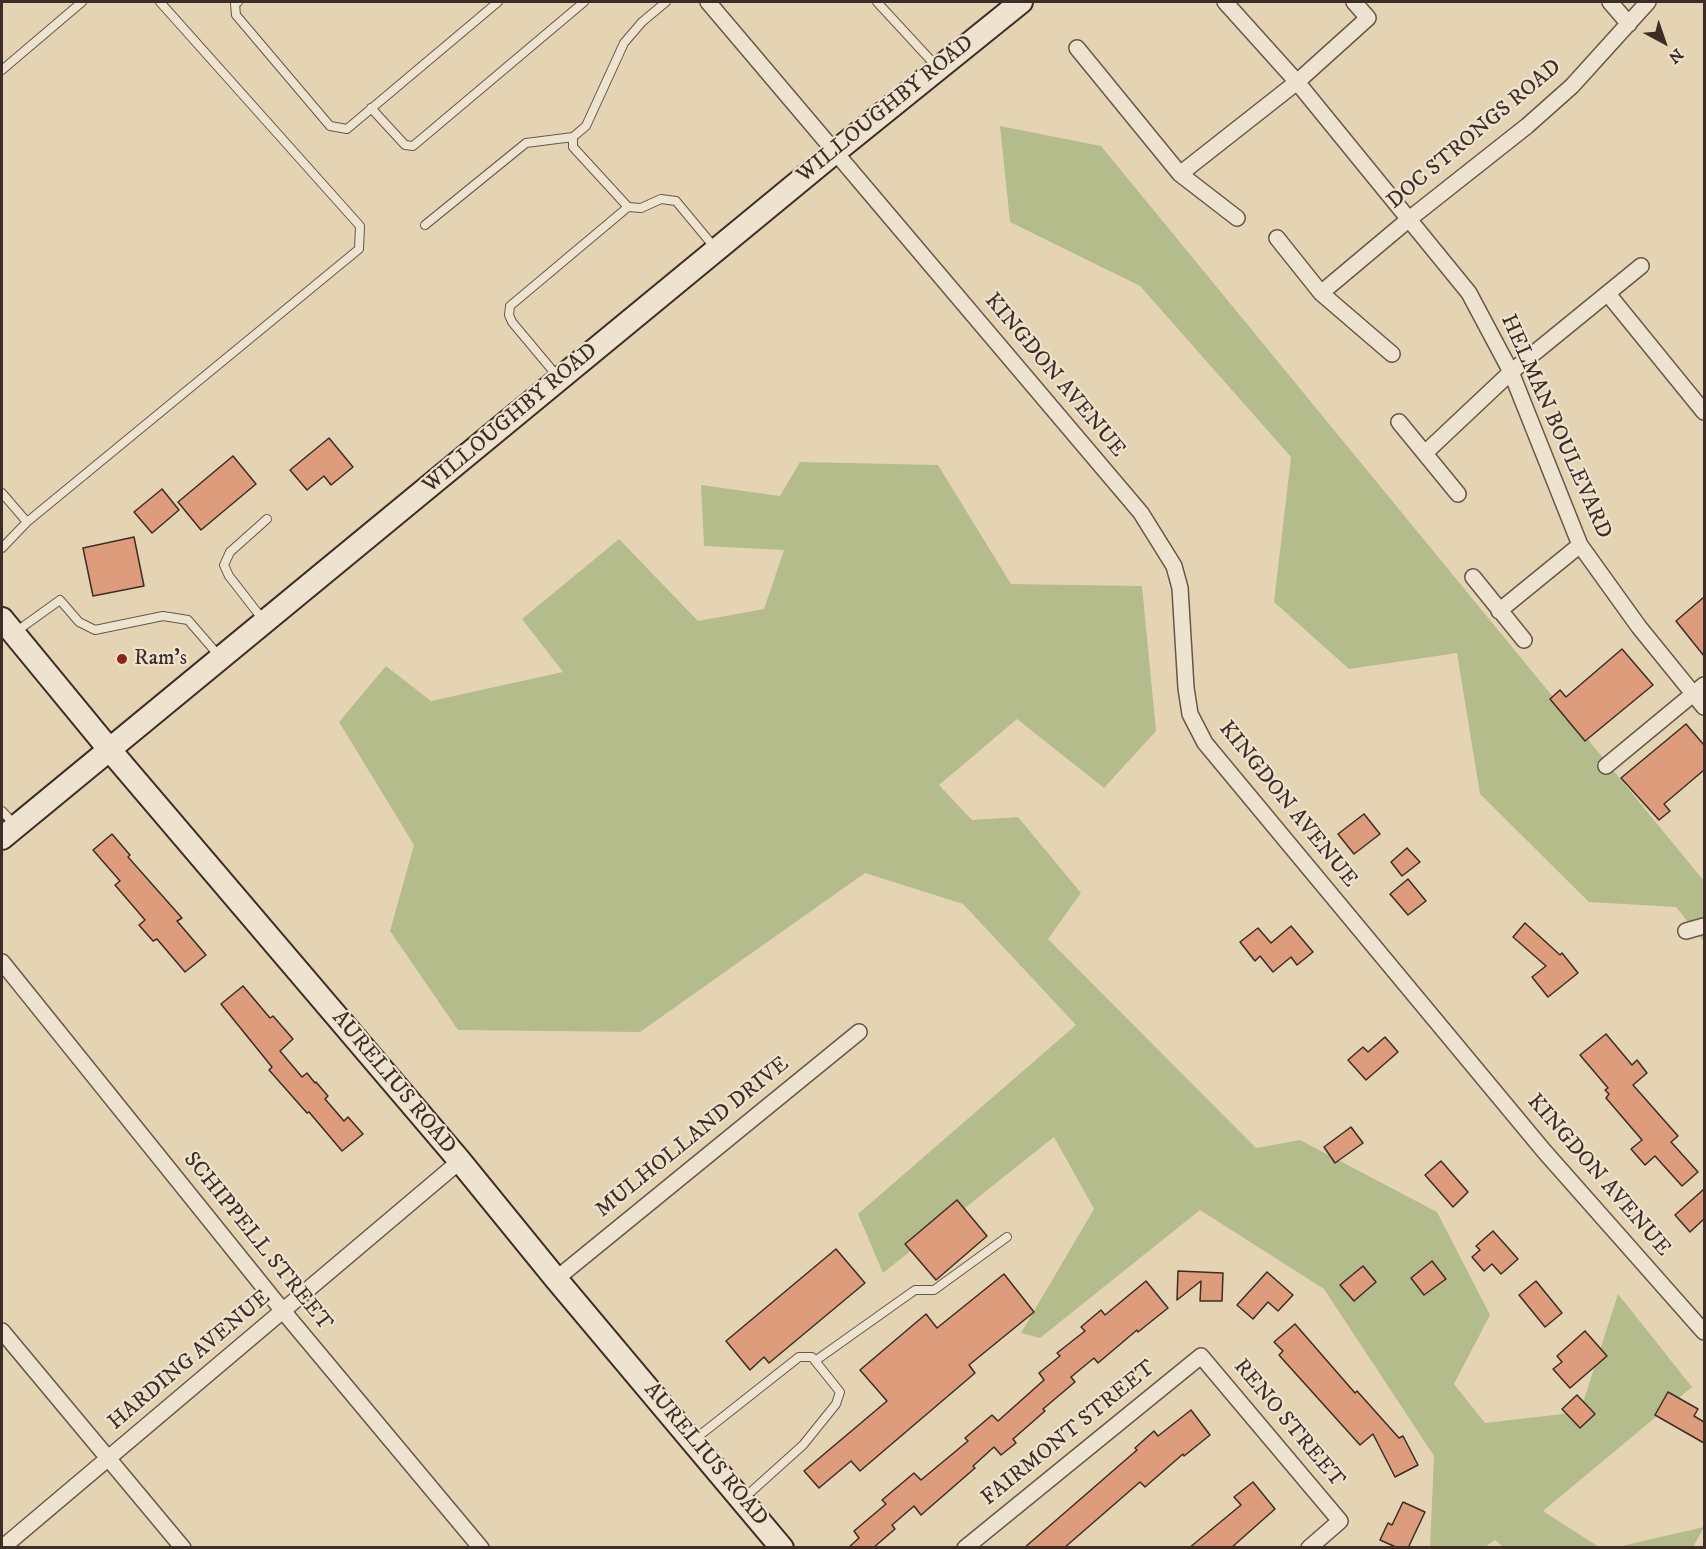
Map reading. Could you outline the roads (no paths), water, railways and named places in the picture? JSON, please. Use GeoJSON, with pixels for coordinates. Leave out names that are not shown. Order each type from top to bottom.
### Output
{"type":"FeatureCollection","features":[{"type":"Feature","properties":{"kind":"street","name":"HELMAN BOULEVARD"},"geometry":{"type":"LineString","coordinates":[[1225,2],[1297,82],[1469,293],[1511,372],[1580,545],[1638,627],[1699,689],[1704,707]]}},
{"type":"Feature","properties":{"kind":"street"},"geometry":{"type":"LineString","coordinates":[[1180,174],[1297,82],[1368,18],[1354,2]]}},
{"type":"Feature","properties":{"kind":"street"},"geometry":{"type":"LineString","coordinates":[[1610,2],[1629,24]]}},
{"type":"Feature","properties":{"kind":"street","name":"DOC STRONGS ROAD"},"geometry":{"type":"LineString","coordinates":[[1321,293],[1408,220],[1527,126],[1572,86],[1648,2]]}},
{"type":"Feature","properties":{"kind":"street","name":"WILLOUGHBY ROAD"},"geometry":{"type":"LineString","coordinates":[[6,825],[109,749],[1016,3]]}},
{"type":"Feature","properties":{"kind":"street","name":"KINGDON AVENUE"},"geometry":{"type":"LineString","coordinates":[[715,4],[774,80],[1141,513],[1174,566],[1180,588],[1185,678],[1190,714],[1205,743],[1544,1151],[1704,1332]]}},
{"type":"Feature","properties":{"kind":"street"},"geometry":{"type":"LineString","coordinates":[[1077,48],[1180,174],[1236,218]]}},
{"type":"Feature","properties":{"kind":"street"},"geometry":{"type":"LineString","coordinates":[[1277,237],[1321,293],[1392,354]]}},
{"type":"Feature","properties":{"kind":"street"},"geometry":{"type":"LineString","coordinates":[[1425,453],[1511,372],[1641,266]]}},
{"type":"Feature","properties":{"kind":"street"},"geometry":{"type":"LineString","coordinates":[[1608,294],[1704,412]]}},
{"type":"Feature","properties":{"kind":"street"},"geometry":{"type":"LineString","coordinates":[[1400,422],[1458,494]]}},
{"type":"Feature","properties":{"kind":"street"},"geometry":{"type":"LineString","coordinates":[[1499,611],[1580,545]]}},
{"type":"Feature","properties":{"kind":"street"},"geometry":{"type":"LineString","coordinates":[[1473,577],[1524,640]]}},
{"type":"Feature","properties":{"kind":"street","name":"AURELIUS ROAD"},"geometry":{"type":"LineString","coordinates":[[7,626],[460,1161],[782,1548]]}},
{"type":"Feature","properties":{"kind":"street"},"geometry":{"type":"LineString","coordinates":[[1606,766],[1699,689]]}},
{"type":"Feature","properties":{"kind":"street"},"geometry":{"type":"LineString","coordinates":[[1686,931],[1704,926]]}},
{"type":"Feature","properties":{"kind":"street","name":"SCHIPPELL STREET"},"geometry":{"type":"LineString","coordinates":[[2,962],[284,1311],[481,1548]]}},
{"type":"Feature","properties":{"kind":"street","name":"MULHOLLAND DRIVE"},"geometry":{"type":"LineString","coordinates":[[556,1279],[859,1032]]}},
{"type":"Feature","properties":{"kind":"street","name":"HARDING AVENUE"},"geometry":{"type":"LineString","coordinates":[[2,1548],[460,1161]]}},
{"type":"Feature","properties":{"kind":"street"},"geometry":{"type":"LineString","coordinates":[[2,1331],[183,1548]]}},
{"type":"Feature","properties":{"kind":"street","name":"RENO STREET"},"geometry":{"type":"LineString","coordinates":[[1201,1356],[1340,1521],[1309,1548]]}},
{"type":"Feature","properties":{"kind":"street","name":"FAIRMONT STREET"},"geometry":{"type":"LineString","coordinates":[[965,1548],[1201,1356]]}},
{"type":"Feature","properties":{"kind":"lane"},"geometry":{"type":"LineString","coordinates":[[2,70],[82,2]]}},
{"type":"Feature","properties":{"kind":"lane"},"geometry":{"type":"LineString","coordinates":[[2,548],[27,522],[358,249],[360,226],[160,2]]}},
{"type":"Feature","properties":{"kind":"lane"},"geometry":{"type":"LineString","coordinates":[[238,2],[235,4],[236,15],[330,126],[346,129],[498,2]]}},
{"type":"Feature","properties":{"kind":"lane"},"geometry":{"type":"LineString","coordinates":[[371,108],[405,145],[413,146],[584,2]]}},
{"type":"Feature","properties":{"kind":"lane"},"geometry":{"type":"LineString","coordinates":[[425,225],[526,143],[573,137],[586,126],[624,43],[642,22],[666,2]]}},
{"type":"Feature","properties":{"kind":"lane"},"geometry":{"type":"LineString","coordinates":[[877,2],[938,68]]}},
{"type":"Feature","properties":{"kind":"lane"},"geometry":{"type":"LineString","coordinates":[[573,137],[573,147],[627,207],[641,208],[661,199],[676,201],[716,249]]}},
{"type":"Feature","properties":{"kind":"lane"},"geometry":{"type":"LineString","coordinates":[[559,378],[512,322],[509,315],[510,306],[627,207]]}},
{"type":"Feature","properties":{"kind":"lane"},"geometry":{"type":"LineString","coordinates":[[2,492],[27,522]]}},
{"type":"Feature","properties":{"kind":"lane"},"geometry":{"type":"LineString","coordinates":[[265,622],[229,576],[224,565],[230,552],[267,519]]}},
{"type":"Feature","properties":{"kind":"lane"},"geometry":{"type":"LineString","coordinates":[[7,626],[60,600],[79,622],[95,630],[163,616],[188,620],[220,658]]}},
{"type":"Feature","properties":{"kind":"lane"},"geometry":{"type":"LineString","coordinates":[[815,1361],[915,1290],[934,1290],[1007,1237]]}},
{"type":"Feature","properties":{"kind":"lane"},"geometry":{"type":"LineString","coordinates":[[693,1441],[799,1357],[812,1357],[840,1392],[836,1404],[803,1445],[742,1500]]}},
{"type":"Feature","properties":{"kind":"place","name":"Ram's"},"geometry":{"type":"Point","coordinates":[122,659]}}]}
